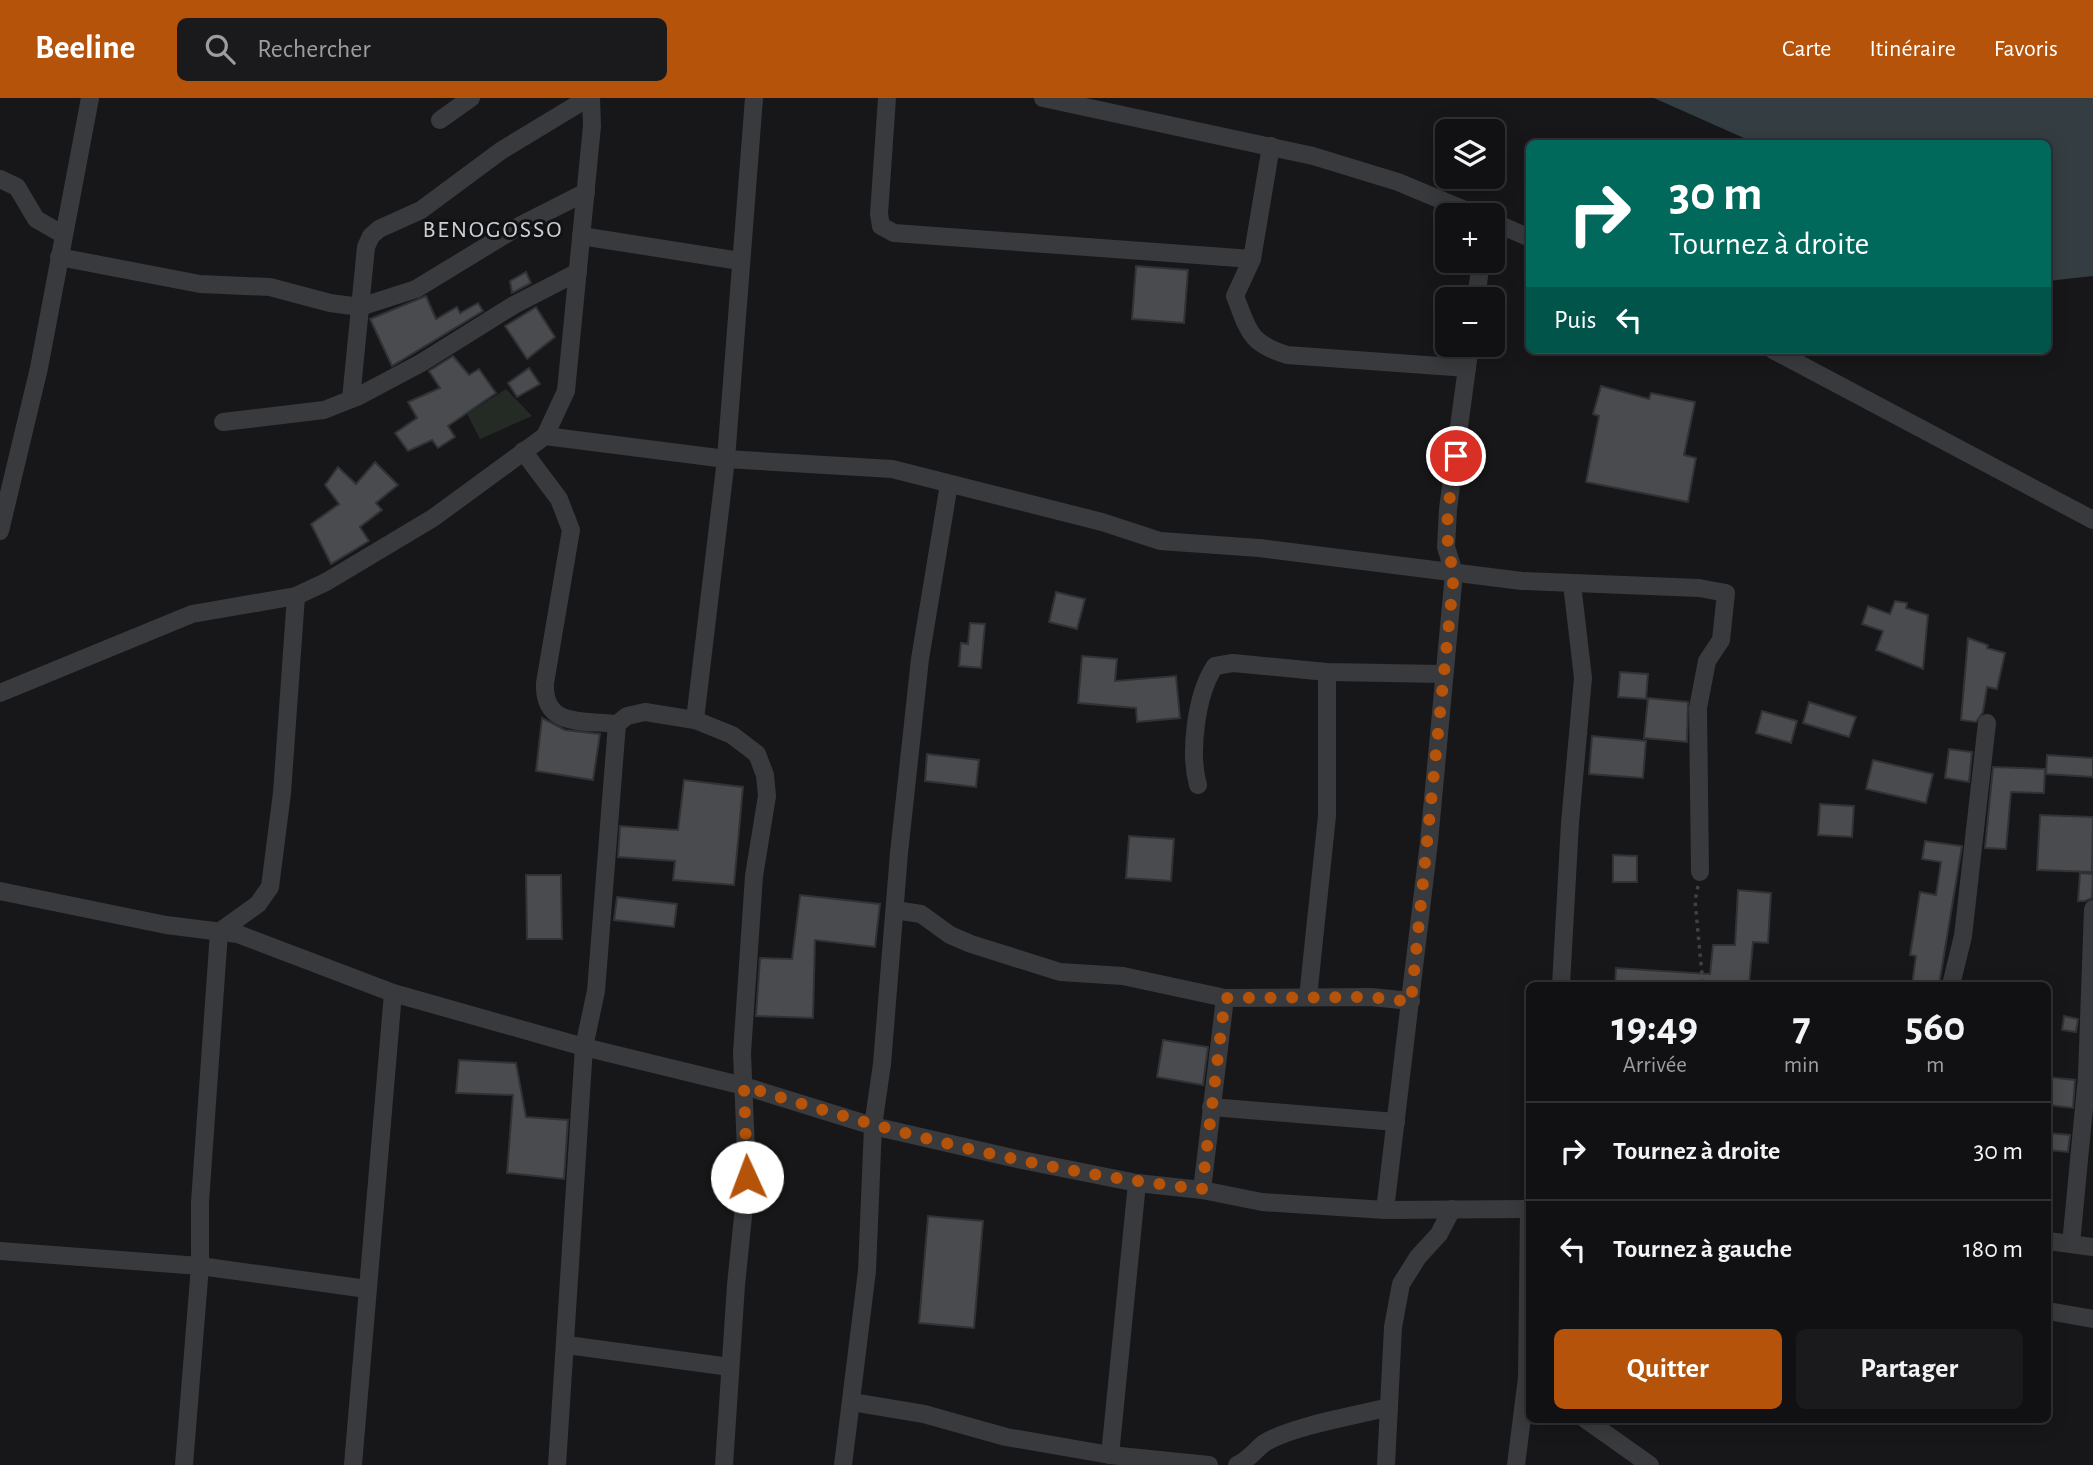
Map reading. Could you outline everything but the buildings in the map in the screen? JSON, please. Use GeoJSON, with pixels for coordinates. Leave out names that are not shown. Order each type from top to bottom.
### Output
{"type":"FeatureCollection","features":[{"type":"Feature","properties":{"kind":"street"},"geometry":{"type":"LineString","coordinates":[[0,531],[5,498],[39,368],[62,234],[90,98]]}},
{"type":"Feature","properties":{"kind":"street"},"geometry":{"type":"LineString","coordinates":[[440,120],[471,98]]}},
{"type":"Feature","properties":{"kind":"street"},"geometry":{"type":"LineString","coordinates":[[0,693],[192,614],[296,596],[396,542],[545,436],[566,391],[592,126],[590,98],[502,150],[421,210],[371,236],[366,247],[351,399]]}},
{"type":"Feature","properties":{"kind":"street"},"geometry":{"type":"LineString","coordinates":[[695,720],[726,459],[754,98]]}},
{"type":"Feature","properties":{"kind":"street"},"geometry":{"type":"LineString","coordinates":[[887,98],[879,214],[881,226],[894,233],[1252,259]]}},
{"type":"Feature","properties":{"kind":"street"},"geometry":{"type":"LineString","coordinates":[[1043,98],[1271,146],[1398,182],[1448,203]]}},
{"type":"Feature","properties":{"kind":"street"},"geometry":{"type":"LineString","coordinates":[[1271,146],[1252,259],[1235,296],[1251,337],[1263,348],[1287,355],[1467,368]]}},
{"type":"Feature","properties":{"kind":"street"},"geometry":{"type":"LineString","coordinates":[[0,179],[17,187],[36,219],[62,234]]}},
{"type":"Feature","properties":{"kind":"street"},"geometry":{"type":"LineString","coordinates":[[59,257],[200,284],[270,287],[330,303],[360,307],[416,289],[521,225],[586,192]]}},
{"type":"Feature","properties":{"kind":"street"},"geometry":{"type":"LineString","coordinates":[[1505,227],[1526,236]]}},
{"type":"Feature","properties":{"kind":"street"},"geometry":{"type":"LineString","coordinates":[[581,236],[740,261]]}},
{"type":"Feature","properties":{"kind":"street"},"geometry":{"type":"LineString","coordinates":[[223,422],[324,410],[351,399],[421,363],[514,305],[578,272]]}},
{"type":"Feature","properties":{"kind":"street"},"geometry":{"type":"LineString","coordinates":[[1781,354],[2093,520]]}},
{"type":"Feature","properties":{"kind":"street"},"geometry":{"type":"LineString","coordinates":[[1385,1210],[1411,1002],[1454,573],[1446,547],[1448,509],[1468,357]]}},
{"type":"Feature","properties":{"kind":"street"},"geometry":{"type":"LineString","coordinates":[[545,436],[726,459],[892,470],[1102,522],[1160,541],[1259,548],[1388,562],[1454,573],[1573,584],[1699,589],[1726,593],[1721,640],[1707,661],[1698,708],[1700,872]]}},
{"type":"Feature","properties":{"kind":"street"},"geometry":{"type":"LineString","coordinates":[[523,451],[559,499],[571,530],[545,698],[549,709],[558,717],[617,724],[627,716],[645,712],[695,720],[732,735],[757,754],[765,775],[766,796],[754,876],[742,1053],[747,1177],[724,1465]]}},
{"type":"Feature","properties":{"kind":"street"},"geometry":{"type":"LineString","coordinates":[[843,1465],[867,1271],[873,1126],[882,1064],[920,659],[949,484]]}},
{"type":"Feature","properties":{"kind":"street"},"geometry":{"type":"LineString","coordinates":[[1561,982],[1570,823],[1583,678],[1573,584]]}},
{"type":"Feature","properties":{"kind":"street"},"geometry":{"type":"LineString","coordinates":[[219,932],[258,904],[270,887],[282,793],[296,596]]}},
{"type":"Feature","properties":{"kind":"street"},"geometry":{"type":"LineString","coordinates":[[1198,785],[1194,772],[1198,708],[1205,681],[1215,666],[1233,663],[1327,671],[1443,674]]}},
{"type":"Feature","properties":{"kind":"street"},"geometry":{"type":"LineString","coordinates":[[1308,997],[1326,816],[1327,671]]}},
{"type":"Feature","properties":{"kind":"street"},"geometry":{"type":"LineString","coordinates":[[1952,982],[1963,936],[1987,723]]}},
{"type":"Feature","properties":{"kind":"street"},"geometry":{"type":"LineString","coordinates":[[557,1465],[567,1345],[584,1047],[596,991],[617,724]]}},
{"type":"Feature","properties":{"kind":"street"},"geometry":{"type":"LineString","coordinates":[[0,891],[166,925],[252,939],[393,993],[584,1047],[744,1086],[873,1126],[1136,1183],[1202,1189],[1262,1202],[1385,1210],[1526,1209]]}},
{"type":"Feature","properties":{"kind":"street"},"geometry":{"type":"LineString","coordinates":[[2071,1244],[2087,1076],[2093,909]]}},
{"type":"Feature","properties":{"kind":"street"},"geometry":{"type":"LineString","coordinates":[[895,910],[921,914],[950,935],[971,944],[1060,971],[1123,976],[1225,998],[1308,997],[1411,1002]]}},
{"type":"Feature","properties":{"kind":"street"},"geometry":{"type":"LineString","coordinates":[[184,1465],[200,1266],[200,1202],[219,932]]}},
{"type":"Feature","properties":{"kind":"street"},"geometry":{"type":"LineString","coordinates":[[353,1465],[393,993]]}},
{"type":"Feature","properties":{"kind":"street"},"geometry":{"type":"LineString","coordinates":[[1202,1189],[1225,998]]}},
{"type":"Feature","properties":{"kind":"street"},"geometry":{"type":"LineString","coordinates":[[1211,1107],[1396,1122]]}},
{"type":"Feature","properties":{"kind":"street"},"geometry":{"type":"LineString","coordinates":[[1111,1455],[1136,1183]]}},
{"type":"Feature","properties":{"kind":"street"},"geometry":{"type":"LineString","coordinates":[[1386,1465],[1393,1327],[1401,1284],[1418,1257],[1439,1234],[1452,1209]]}},
{"type":"Feature","properties":{"kind":"street"},"geometry":{"type":"LineString","coordinates":[[2051,1241],[2093,1247]]}},
{"type":"Feature","properties":{"kind":"street"},"geometry":{"type":"LineString","coordinates":[[0,1251],[200,1266],[367,1289]]}},
{"type":"Feature","properties":{"kind":"street"},"geometry":{"type":"LineString","coordinates":[[2051,1312],[2093,1319]]}},
{"type":"Feature","properties":{"kind":"street"},"geometry":{"type":"LineString","coordinates":[[567,1345],[730,1367]]}},
{"type":"Feature","properties":{"kind":"street"},"geometry":{"type":"LineString","coordinates":[[1516,1465],[1526,1393]]}},
{"type":"Feature","properties":{"kind":"street"},"geometry":{"type":"LineString","coordinates":[[852,1402],[924,1414],[1006,1437],[1111,1455],[1209,1465]]}},
{"type":"Feature","properties":{"kind":"street"},"geometry":{"type":"LineString","coordinates":[[1237,1465],[1253,1457],[1264,1443],[1282,1435],[1389,1407]]}},
{"type":"Feature","properties":{"kind":"street"},"geometry":{"type":"LineString","coordinates":[[1591,1423],[1650,1465]]}},
{"type":"Feature","properties":{"kind":"path"},"geometry":{"type":"LineString","coordinates":[[1700,872],[1695,901],[1703,982]]}},
{"type":"Feature","properties":{"kind":"shaded area"},"geometry":{"type":"Polygon","coordinates":[[[1654,98],[2093,98],[2093,276],[2051,281],[2051,140],[1748,140],[1654,98]]]}},
{"type":"Feature","properties":{"kind":"shaded area"},"geometry":{"type":"Polygon","coordinates":[[[506,389],[532,416],[480,439],[467,414],[506,389]]]}},
{"type":"Feature","properties":{"kind":"district","name":"BENOGOSSO"},"geometry":{"type":"Point","coordinates":[493,230]}},
{"type":"Feature","properties":{"kind":"route"},"geometry":{"type":"LineString","coordinates":[[747,1177],[744,1086],[873,1126],[1017,1159],[1136,1183],[1202,1189],[1225,998],[1371,997],[1411,1002],[1454,573],[1446,547],[1448,509],[1456,456]]}}]}
